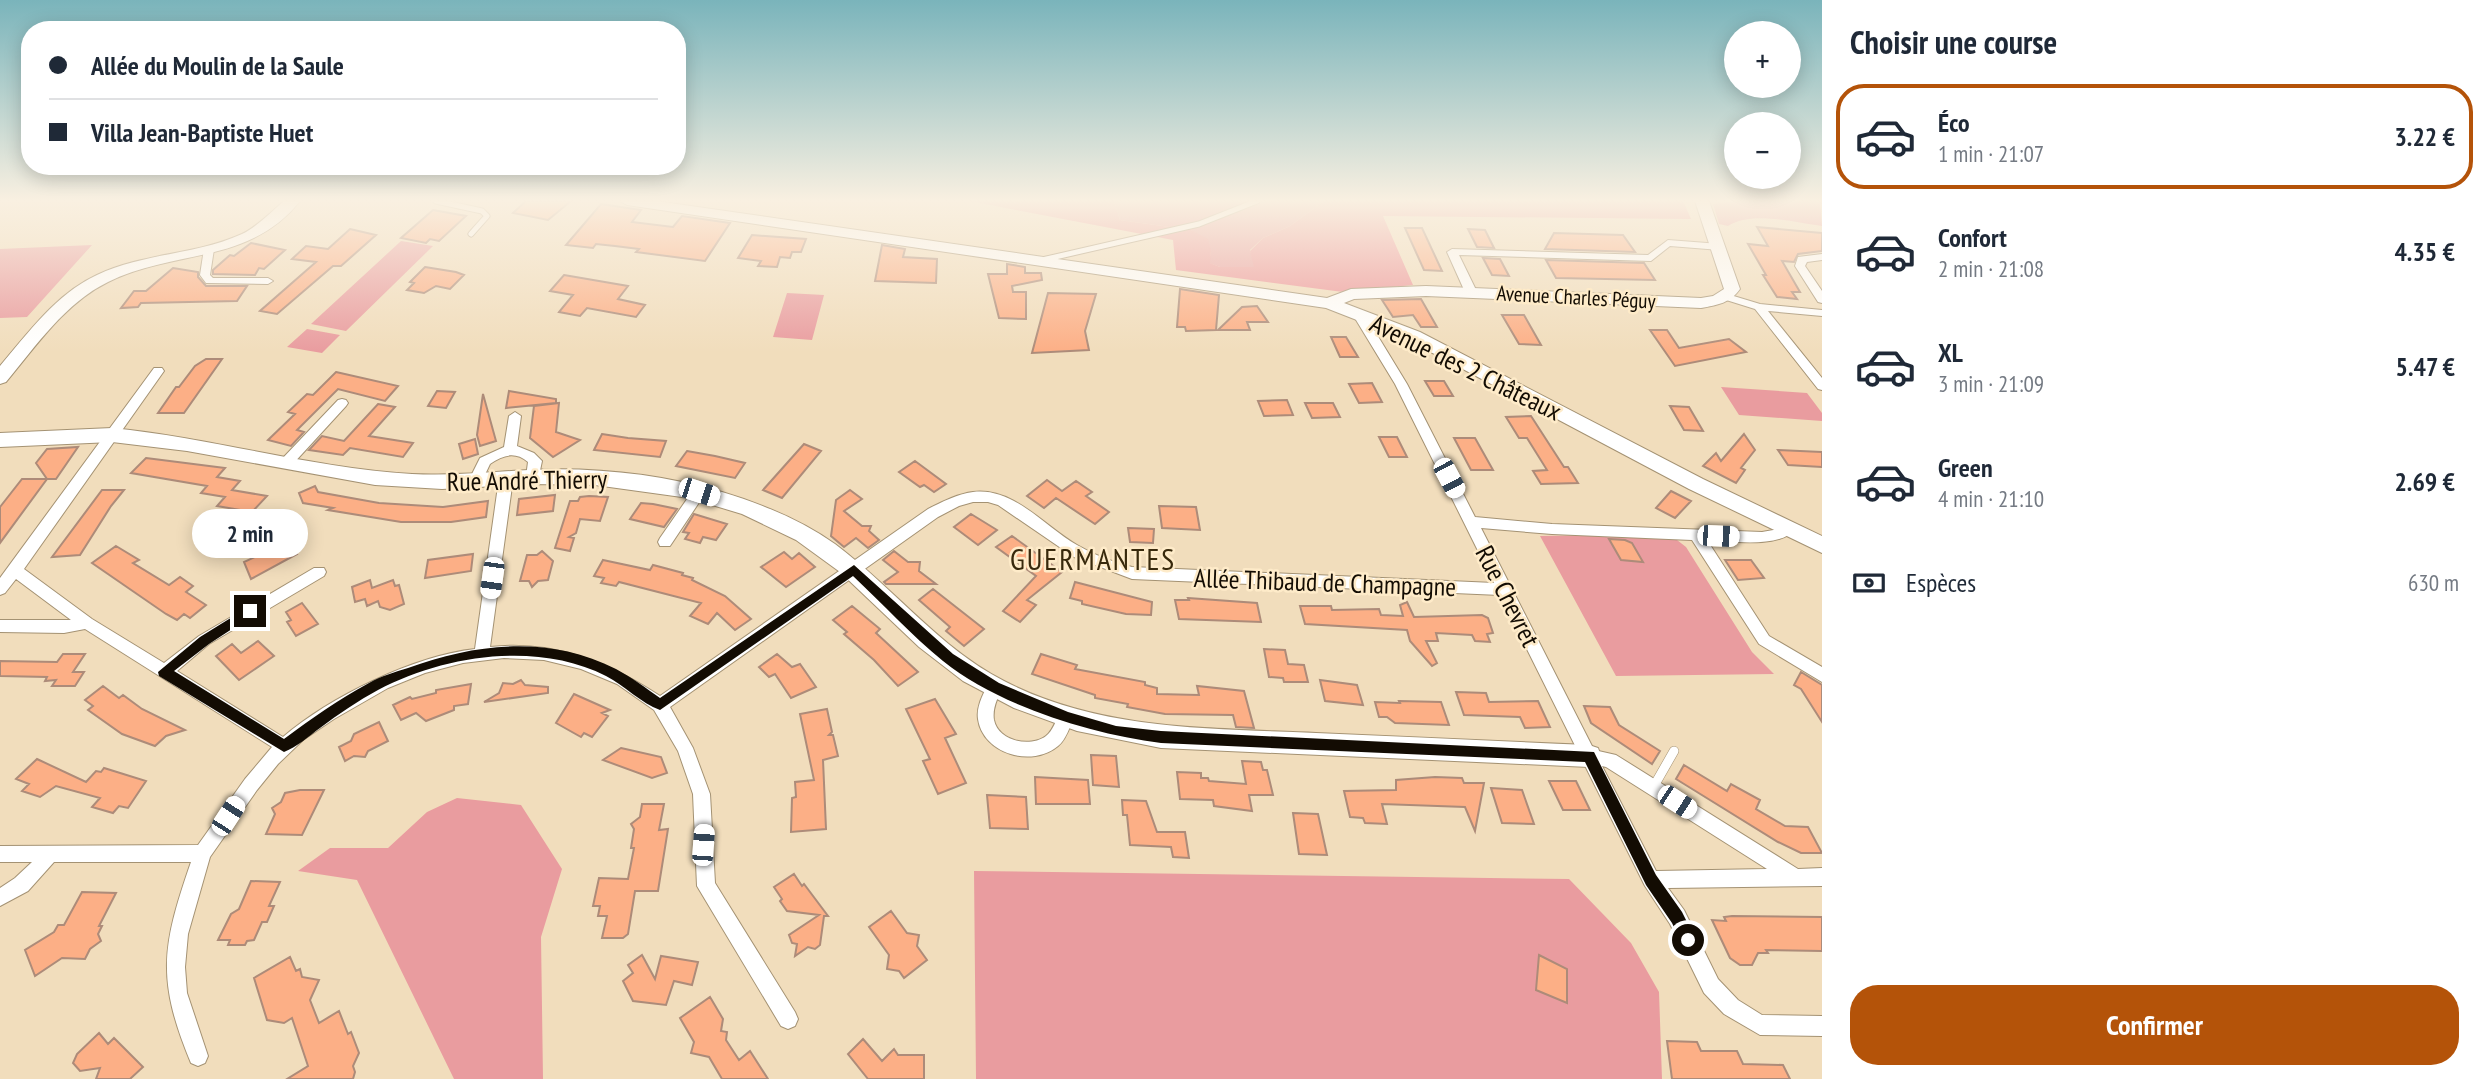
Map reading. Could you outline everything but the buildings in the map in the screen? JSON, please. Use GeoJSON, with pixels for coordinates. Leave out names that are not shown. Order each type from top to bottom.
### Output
{"type":"FeatureCollection","features":[{"type":"Feature","properties":{"kind":"street"},"geometry":{"type":"LineString","coordinates":[[0,378],[48,322],[84,289],[140,264],[198,251]]}},
{"type":"Feature","properties":{"kind":"street"},"geometry":{"type":"LineString","coordinates":[[209,251],[205,275],[210,281],[268,281]]}},
{"type":"Feature","properties":{"kind":"street","name":"Avenue des 2 Châteaux"},"geometry":{"type":"LineString","coordinates":[[960,251],[1329,303],[1414,336],[1822,545]]}},
{"type":"Feature","properties":{"kind":"street"},"geometry":{"type":"LineString","coordinates":[[1471,292],[1452,252],[1651,258],[1659,251]]}},
{"type":"Feature","properties":{"kind":"street"},"geometry":{"type":"LineString","coordinates":[[1721,251],[1732,289],[1727,297]]}},
{"type":"Feature","properties":{"kind":"street"},"geometry":{"type":"LineString","coordinates":[[1822,257],[1802,259],[1800,266],[1822,300]]}},
{"type":"Feature","properties":{"kind":"street","name":"Avenue Charles Péguy"},"geometry":{"type":"LineString","coordinates":[[1329,303],[1351,294],[1471,292],[1701,303],[1727,297],[1759,307],[1822,313]]}},
{"type":"Feature","properties":{"kind":"street"},"geometry":{"type":"LineString","coordinates":[[1759,307],[1822,386]]}},
{"type":"Feature","properties":{"kind":"street","name":"Rue Chevret"},"geometry":{"type":"LineString","coordinates":[[1359,315],[1401,384],[1651,880],[1677,918],[1711,986],[1731,1007],[1760,1025],[1822,1026]]}},
{"type":"Feature","properties":{"kind":"street"},"geometry":{"type":"LineString","coordinates":[[0,589],[158,370]]}},
{"type":"Feature","properties":{"kind":"street"},"geometry":{"type":"LineString","coordinates":[[286,463],[342,404]]}},
{"type":"Feature","properties":{"kind":"street"},"geometry":{"type":"LineString","coordinates":[[510,450],[515,416]]}},
{"type":"Feature","properties":{"kind":"street","name":"Rue André Thierry"},"geometry":{"type":"LineString","coordinates":[[0,440],[111,435],[402,480],[533,477],[628,479],[699,492],[781,522],[809,538],[854,570],[948,658],[995,687],[1066,717],[1116,732],[1161,737],[1589,756]]}},
{"type":"Feature","properties":{"kind":"street"},"geometry":{"type":"LineString","coordinates":[[476,480],[485,461],[510,450],[525,452],[531,456],[535,461],[533,477]]}},
{"type":"Feature","properties":{"kind":"street"},"geometry":{"type":"LineString","coordinates":[[482,652],[506,479]]}},
{"type":"Feature","properties":{"kind":"street"},"geometry":{"type":"LineString","coordinates":[[665,542],[699,492]]}},
{"type":"Feature","properties":{"kind":"street","name":"Allée Thibaud de Champagne"},"geometry":{"type":"LineString","coordinates":[[660,705],[933,513],[955,500],[974,496],[1006,502],[1083,556],[1132,573],[1505,589]]}},
{"type":"Feature","properties":{"kind":"street"},"geometry":{"type":"LineString","coordinates":[[1471,522],[1552,529],[1762,537],[1783,533],[1787,529]]}},
{"type":"Feature","properties":{"kind":"street"},"geometry":{"type":"LineString","coordinates":[[1696,535],[1764,640],[1822,675]]}},
{"type":"Feature","properties":{"kind":"street"},"geometry":{"type":"LineString","coordinates":[[15,570],[87,623],[284,746]]}},
{"type":"Feature","properties":{"kind":"street"},"geometry":{"type":"LineString","coordinates":[[164,672],[239,618],[319,572]]}},
{"type":"Feature","properties":{"kind":"street"},"geometry":{"type":"LineString","coordinates":[[0,626],[64,627],[87,623]]}},
{"type":"Feature","properties":{"kind":"street"},"geometry":{"type":"LineString","coordinates":[[198,1056],[176,987],[175,962],[186,905],[203,853],[240,797],[284,746],[375,685],[428,666],[482,652],[517,650],[555,654],[584,662],[611,672],[660,705],[680,735],[699,782],[704,824],[702,865],[706,886],[788,1019]]}},
{"type":"Feature","properties":{"kind":"street"},"geometry":{"type":"LineString","coordinates":[[995,687],[987,705],[986,720],[990,732],[1003,744],[1016,749],[1035,750],[1054,740],[1066,717]]}},
{"type":"Feature","properties":{"kind":"street"},"geometry":{"type":"LineString","coordinates":[[1589,756],[1610,760],[1794,876]]}},
{"type":"Feature","properties":{"kind":"street"},"geometry":{"type":"LineString","coordinates":[[0,854],[203,853]]}},
{"type":"Feature","properties":{"kind":"street"},"geometry":{"type":"LineString","coordinates":[[0,897],[30,878],[49,854]]}},
{"type":"Feature","properties":{"kind":"street"},"geometry":{"type":"LineString","coordinates":[[1651,880],[1822,877]]}},
{"type":"Feature","properties":{"kind":"lane"},"geometry":{"type":"LineString","coordinates":[[1031,262],[1086,251]]}},
{"type":"Feature","properties":{"kind":"lane"},"geometry":{"type":"LineString","coordinates":[[1653,787],[1674,751]]}},
{"type":"Feature","properties":{"kind":"shaded area"},"geometry":{"type":"Polygon","coordinates":[[[0,251],[86,251],[27,317],[0,318],[0,251]]]}},
{"type":"Feature","properties":{"kind":"shaded area"},"geometry":{"type":"Polygon","coordinates":[[[390,251],[428,251],[346,331],[311,324],[390,251]]]}},
{"type":"Feature","properties":{"kind":"shaded area"},"geometry":{"type":"Polygon","coordinates":[[[1174,251],[1211,251],[1210,263],[1220,267],[1254,267],[1250,251],[1398,251],[1413,285],[1343,292],[1176,270],[1174,251]]]}},
{"type":"Feature","properties":{"kind":"shaded area"},"geometry":{"type":"Polygon","coordinates":[[[1211,251],[1250,251],[1255,267],[1220,267],[1209,263],[1211,251]]]}},
{"type":"Feature","properties":{"kind":"shaded area"},"geometry":{"type":"Polygon","coordinates":[[[787,293],[824,295],[812,340],[773,337],[787,293]]]}},
{"type":"Feature","properties":{"kind":"shaded area"},"geometry":{"type":"Polygon","coordinates":[[[307,329],[340,335],[322,353],[287,347],[307,329]]]}},
{"type":"Feature","properties":{"kind":"shaded area"},"geometry":{"type":"Polygon","coordinates":[[[1721,387],[1807,393],[1822,413],[1822,421],[1739,415],[1721,387]]]}},
{"type":"Feature","properties":{"kind":"shaded area"},"geometry":{"type":"Polygon","coordinates":[[[1607,535],[1677,540],[1686,547],[1752,652],[1774,674],[1616,676],[1540,536],[1607,535]]]}},
{"type":"Feature","properties":{"kind":"shaded area"},"geometry":{"type":"Polygon","coordinates":[[[457,798],[521,805],[562,869],[541,937],[543,1079],[454,1079],[357,880],[298,871],[330,848],[388,848],[427,812],[457,798]]]}},
{"type":"Feature","properties":{"kind":"shaded area"},"geometry":{"type":"Polygon","coordinates":[[[974,871],[1569,879],[1631,943],[1659,992],[1662,1079],[976,1079],[974,871]]]}},
{"type":"Feature","properties":{"kind":"district","name":"GUERMANTES"},"geometry":{"type":"Point","coordinates":[1093,558]}},
{"type":"Feature","properties":{"kind":"route"},"geometry":{"type":"LineString","coordinates":[[250,611],[204,640],[164,672],[284,746],[375,685],[428,666],[482,652],[517,650],[555,654],[584,662],[611,672],[643,691],[660,705],[854,570],[948,658],[995,687],[1027,702],[1116,732],[1161,737],[1589,756],[1651,880],[1677,918],[1688,940]]}}]}
